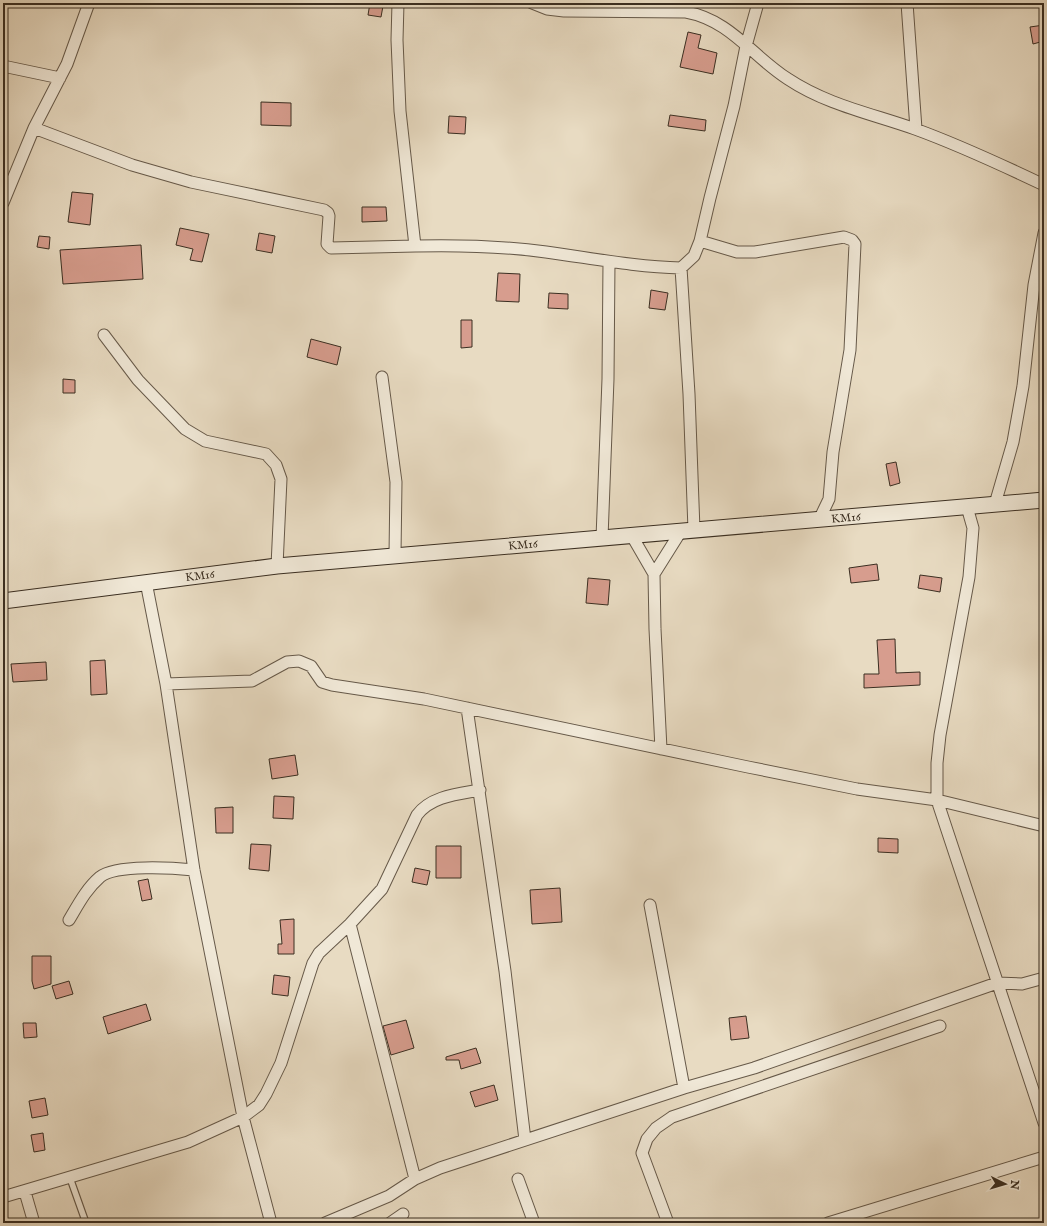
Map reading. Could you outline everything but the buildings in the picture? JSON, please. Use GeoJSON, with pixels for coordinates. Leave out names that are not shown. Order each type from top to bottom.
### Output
{"type":"FeatureCollection","features":[{"type":"Feature","properties":{"kind":"street"},"geometry":{"type":"LineString","coordinates":[[3,204],[34,128],[67,64],[89,3]]}},
{"type":"Feature","properties":{"kind":"street"},"geometry":{"type":"LineString","coordinates":[[398,3],[396,40],[400,111],[412,231],[415,246]]}},
{"type":"Feature","properties":{"kind":"street"},"geometry":{"type":"LineString","coordinates":[[532,3],[547,9],[564,11],[686,12],[700,15],[718,23],[733,33],[763,62],[813,94],[868,114],[916,129],[1001,164],[1044,185]]}},
{"type":"Feature","properties":{"kind":"street"},"geometry":{"type":"LineString","coordinates":[[34,128],[132,166],[191,182],[324,210],[329,216],[327,244],[331,248],[415,246],[492,247],[546,252],[609,262],[681,268],[694,256],[700,241],[734,106],[746,46],[758,3]]}},
{"type":"Feature","properties":{"kind":"street"},"geometry":{"type":"LineString","coordinates":[[907,3],[916,129]]}},
{"type":"Feature","properties":{"kind":"street"},"geometry":{"type":"LineString","coordinates":[[3,66],[60,78]]}},
{"type":"Feature","properties":{"kind":"street"},"geometry":{"type":"LineString","coordinates":[[995,504],[1013,442],[1023,386],[1034,285],[1044,233]]}},
{"type":"Feature","properties":{"kind":"street"},"geometry":{"type":"LineString","coordinates":[[700,241],[724,250],[738,252],[755,252],[844,238],[852,240],[855,244],[850,350],[833,452],[829,499],[819,520]]}},
{"type":"Feature","properties":{"kind":"street"},"geometry":{"type":"LineString","coordinates":[[602,538],[608,379],[609,262]]}},
{"type":"Feature","properties":{"kind":"street"},"geometry":{"type":"LineString","coordinates":[[654,574],[688,531],[689,394],[681,268]]}},
{"type":"Feature","properties":{"kind":"street"},"geometry":{"type":"LineString","coordinates":[[104,335],[138,380],[185,429],[206,441],[266,454],[276,465],[281,479],[277,566]]}},
{"type":"Feature","properties":{"kind":"street"},"geometry":{"type":"LineString","coordinates":[[382,377],[396,482],[395,555]]}},
{"type":"Feature","properties":{"kind":"street","name":"KM16"},"geometry":{"type":"LineString","coordinates":[[3,601],[277,566],[1044,500]]}},
{"type":"Feature","properties":{"kind":"street"},"geometry":{"type":"LineString","coordinates":[[967,507],[973,528],[969,577],[940,735],[937,763],[937,800],[1044,1123]]}},
{"type":"Feature","properties":{"kind":"street"},"geometry":{"type":"LineString","coordinates":[[632,536],[654,574],[661,749]]}},
{"type":"Feature","properties":{"kind":"street"},"geometry":{"type":"LineString","coordinates":[[146,582],[166,684],[194,870],[243,1117],[271,1223]]}},
{"type":"Feature","properties":{"kind":"street"},"geometry":{"type":"LineString","coordinates":[[166,684],[252,680],[287,662],[299,661],[311,666],[322,682],[332,685],[424,698],[661,749],[857,788],[937,800],[1044,826]]}},
{"type":"Feature","properties":{"kind":"street"},"geometry":{"type":"LineString","coordinates":[[467,708],[505,971],[525,1140]]}},
{"type":"Feature","properties":{"kind":"street"},"geometry":{"type":"LineString","coordinates":[[3,1198],[188,1142],[243,1117],[259,1105],[281,1063],[313,963],[319,953],[350,924],[382,889],[417,815],[424,806],[452,796],[480,790]]}},
{"type":"Feature","properties":{"kind":"street"},"geometry":{"type":"LineString","coordinates":[[69,920],[86,891],[101,876],[122,870],[148,867],[194,870]]}},
{"type":"Feature","properties":{"kind":"street"},"geometry":{"type":"LineString","coordinates":[[650,905],[684,1088]]}},
{"type":"Feature","properties":{"kind":"street"},"geometry":{"type":"LineString","coordinates":[[350,924],[415,1179]]}},
{"type":"Feature","properties":{"kind":"street"},"geometry":{"type":"LineString","coordinates":[[325,1223],[389,1196],[415,1179],[440,1168],[684,1088],[754,1068],[997,983],[1018,985],[1044,978]]}},
{"type":"Feature","properties":{"kind":"street"},"geometry":{"type":"LineString","coordinates":[[668,1223],[642,1153],[647,1139],[656,1128],[672,1117],[940,1026]]}},
{"type":"Feature","properties":{"kind":"street"},"geometry":{"type":"LineString","coordinates":[[828,1223],[1044,1157]]}},
{"type":"Feature","properties":{"kind":"street"},"geometry":{"type":"LineString","coordinates":[[518,1179],[534,1223]]}},
{"type":"Feature","properties":{"kind":"street"},"geometry":{"type":"LineString","coordinates":[[25,1192],[34,1223]]}},
{"type":"Feature","properties":{"kind":"street"},"geometry":{"type":"LineString","coordinates":[[390,1223],[403,1214]]}},
{"type":"Feature","properties":{"kind":"lane"},"geometry":{"type":"LineString","coordinates":[[70,1178],[86,1223]]}}]}
